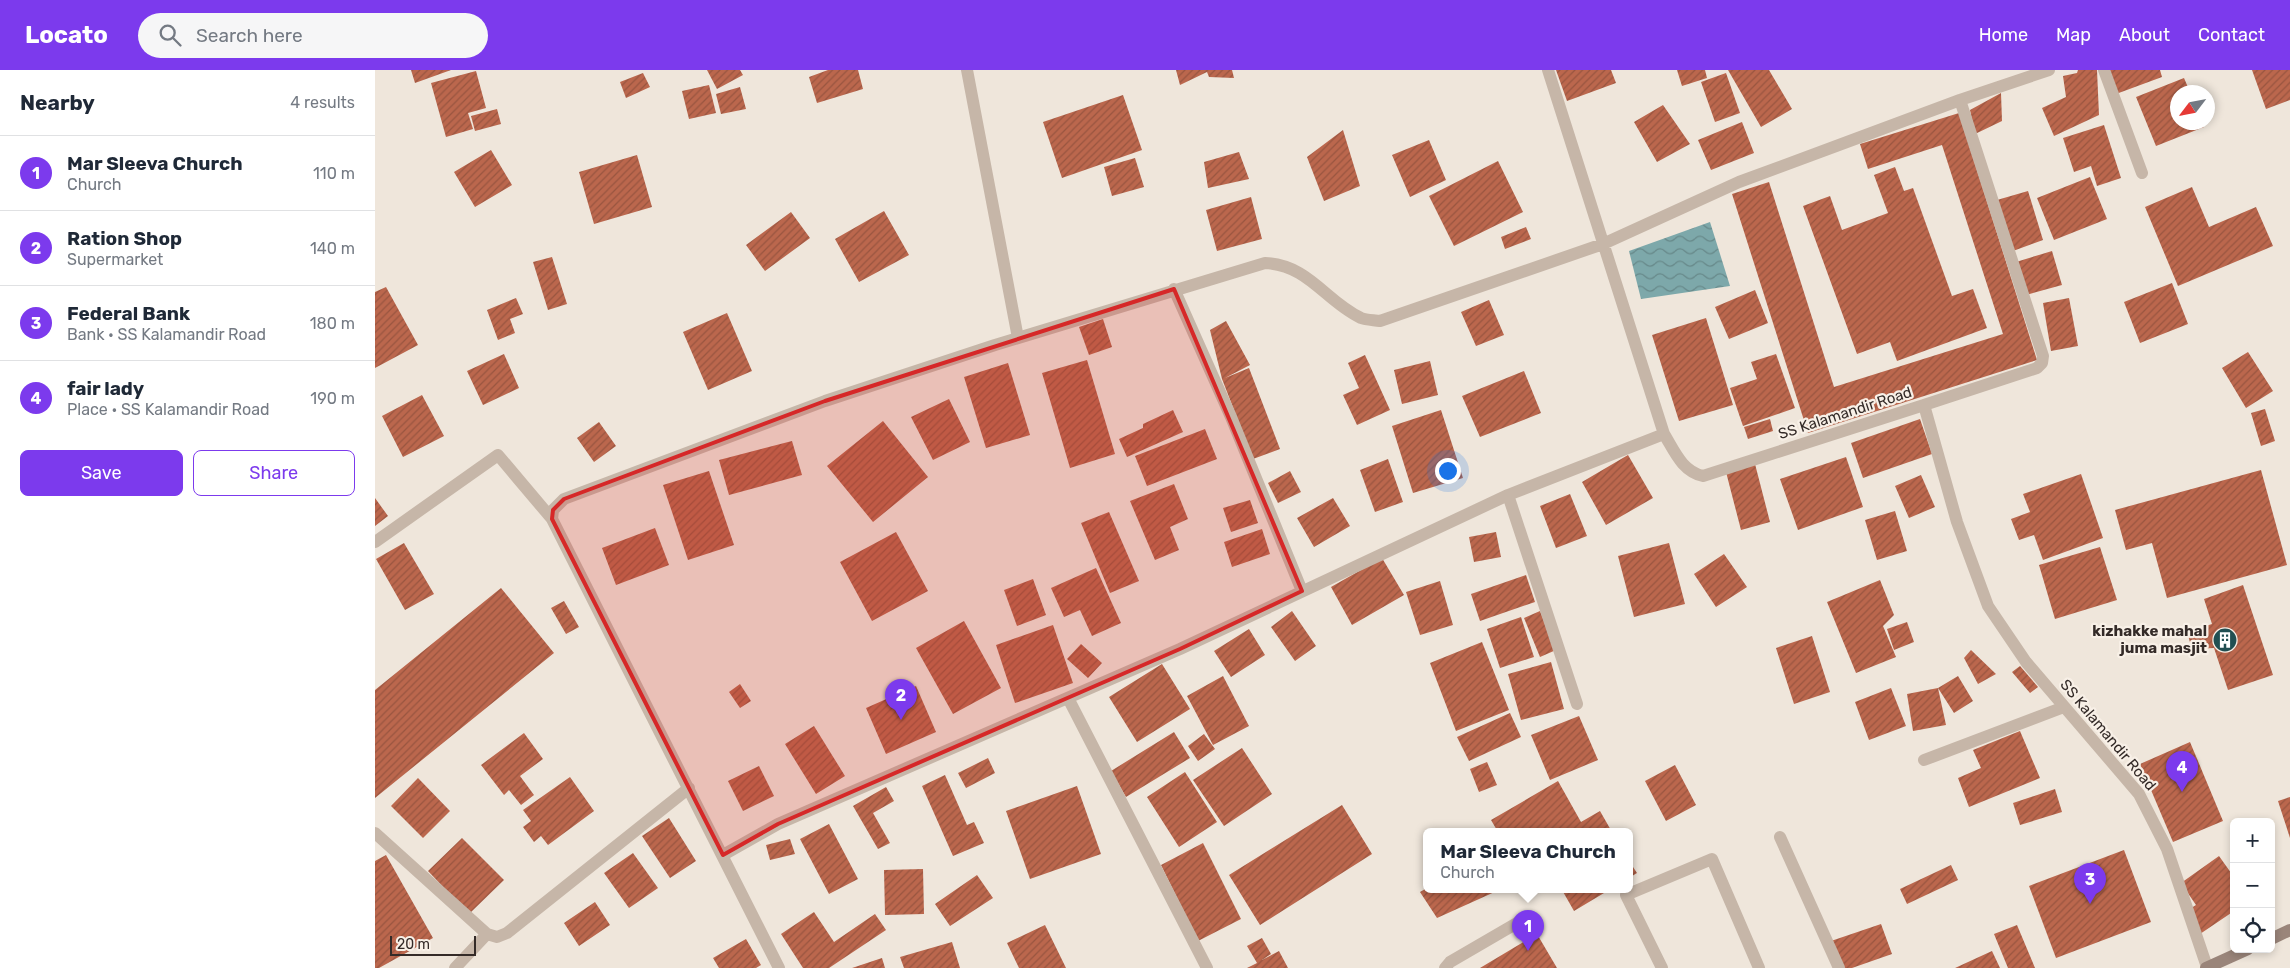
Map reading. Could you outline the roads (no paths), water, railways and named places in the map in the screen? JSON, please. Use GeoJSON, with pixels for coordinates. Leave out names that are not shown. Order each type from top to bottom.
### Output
{"type":"FeatureCollection","features":[{"type":"Feature","properties":{"kind":"main road"},"geometry":{"type":"LineString","coordinates":[[2275,937],[2290,930]]}},
{"type":"Feature","properties":{"kind":"main road"},"geometry":{"type":"LineString","coordinates":[[2206,968],[2239,953]]}},
{"type":"Feature","properties":{"kind":"street"},"geometry":{"type":"LineString","coordinates":[[967,70],[1019,338]]}},
{"type":"Feature","properties":{"kind":"street","name":"SS Kalamandir Road"},"geometry":{"type":"LineString","coordinates":[[1547,70],[1664,434],[1681,463],[1692,473],[1703,476],[1924,405],[1957,522],[1988,606],[2025,662],[2139,794],[2167,849],[2206,968]]}},
{"type":"Feature","properties":{"kind":"street"},"geometry":{"type":"LineString","coordinates":[[552,519],[553,510],[564,499],[825,401],[1174,289],[1265,263],[1280,264],[1295,269],[1362,318],[1380,321],[1603,244],[1739,182],[1959,100],[2049,70]]}},
{"type":"Feature","properties":{"kind":"street"},"geometry":{"type":"LineString","coordinates":[[2104,70],[2142,173]]}},
{"type":"Feature","properties":{"kind":"street"},"geometry":{"type":"LineString","coordinates":[[1924,405],[2037,368],[2042,363],[2043,356],[1959,100]]}},
{"type":"Feature","properties":{"kind":"street"},"geometry":{"type":"LineString","coordinates":[[1174,289],[1231,417],[1302,591]]}},
{"type":"Feature","properties":{"kind":"street"},"geometry":{"type":"LineString","coordinates":[[723,855],[778,824],[1180,649],[1508,495],[1664,434]]}},
{"type":"Feature","properties":{"kind":"street"},"geometry":{"type":"LineString","coordinates":[[375,542],[498,455],[552,519],[779,968]]}},
{"type":"Feature","properties":{"kind":"street"},"geometry":{"type":"LineString","coordinates":[[1508,495],[1577,704]]}},
{"type":"Feature","properties":{"kind":"street"},"geometry":{"type":"LineString","coordinates":[[1068,698],[1207,968]]}},
{"type":"Feature","properties":{"kind":"street"},"geometry":{"type":"LineString","coordinates":[[1924,760],[2064,707]]}},
{"type":"Feature","properties":{"kind":"street"},"geometry":{"type":"LineString","coordinates":[[375,833],[487,934],[497,937],[507,933],[689,788]]}},
{"type":"Feature","properties":{"kind":"street"},"geometry":{"type":"LineString","coordinates":[[1780,837],[1839,968]]}},
{"type":"Feature","properties":{"kind":"street"},"geometry":{"type":"LineString","coordinates":[[1633,892],[1712,859],[1759,968]]}},
{"type":"Feature","properties":{"kind":"street"},"geometry":{"type":"LineString","coordinates":[[1631,893],[1626,895],[1662,968]]}},
{"type":"Feature","properties":{"kind":"street"},"geometry":{"type":"LineString","coordinates":[[1445,968],[1450,962],[1524,919]]}},
{"type":"Feature","properties":{"kind":"street"},"geometry":{"type":"LineString","coordinates":[[455,968],[487,934]]}},
{"type":"Feature","properties":{"kind":"water"},"geometry":{"type":"Polygon","coordinates":[[[1710,222],[1730,286],[1641,299],[1629,251],[1710,222]]]}},
{"type":"Feature","properties":{"kind":"place","name":"kizhakke mahal juma masjit"},"geometry":{"type":"Point","coordinates":[2225,640]}},
{"type":"Feature","properties":{"kind":"place","name":"Ration Shop"},"geometry":{"type":"Point","coordinates":[901,720]}},
{"type":"Feature","properties":{"kind":"place","name":"fair lady"},"geometry":{"type":"Point","coordinates":[2182,792]}},
{"type":"Feature","properties":{"kind":"place","name":"Federal Bank"},"geometry":{"type":"Point","coordinates":[2090,904]}},
{"type":"Feature","properties":{"kind":"place","name":"Mar Sleeva Church"},"geometry":{"type":"Point","coordinates":[1528,951]}}]}
